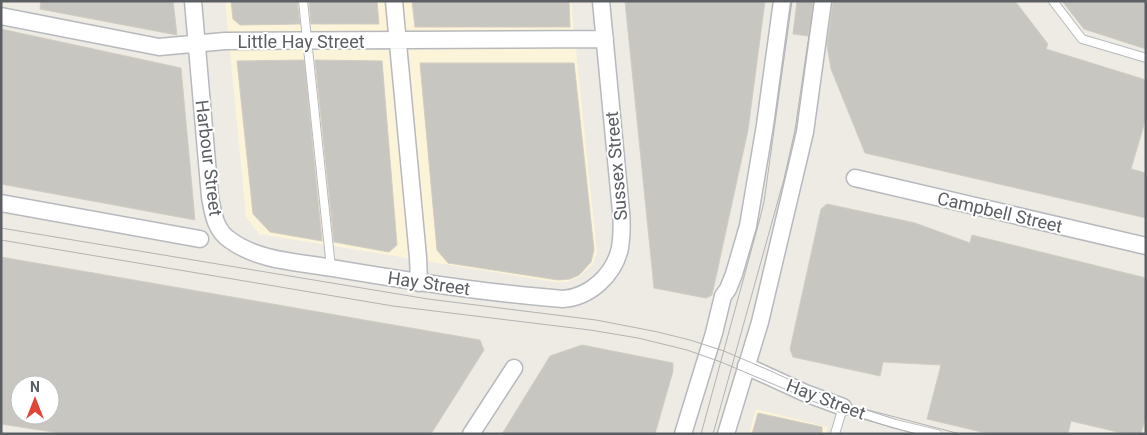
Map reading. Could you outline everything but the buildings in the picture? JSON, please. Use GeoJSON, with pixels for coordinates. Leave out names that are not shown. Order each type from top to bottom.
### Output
{"type":"FeatureCollection","features":[{"type":"Feature","properties":{"kind":"street","name":"Harbour Street"},"geometry":{"type":"LineString","coordinates":[[193,1],[210,196],[217,226],[228,240],[250,252],[295,262]]}},
{"type":"Feature","properties":{"kind":"street"},"geometry":{"type":"LineString","coordinates":[[394,1],[420,283]]}},
{"type":"Feature","properties":{"kind":"street","name":"Sussex Street"},"geometry":{"type":"LineString","coordinates":[[562,300],[583,296],[602,280],[617,258],[621,244],[622,227],[601,1]]}},
{"type":"Feature","properties":{"kind":"street"},"geometry":{"type":"LineString","coordinates":[[683,434],[714,333],[723,296],[734,274],[748,226],[782,1]]}},
{"type":"Feature","properties":{"kind":"street"},"geometry":{"type":"LineString","coordinates":[[726,434],[760,322],[805,132],[823,1]]}},
{"type":"Feature","properties":{"kind":"street","name":"Little Hay Street"},"geometry":{"type":"LineString","coordinates":[[1,16],[159,47],[225,41],[605,39]]}},
{"type":"Feature","properties":{"kind":"street","name":"Campbell Street"},"geometry":{"type":"LineString","coordinates":[[855,178],[1146,246]]}},
{"type":"Feature","properties":{"kind":"street"},"geometry":{"type":"LineString","coordinates":[[1,203],[200,239]]}},
{"type":"Feature","properties":{"kind":"street","name":"Hay Street"},"geometry":{"type":"LineString","coordinates":[[295,262],[420,283],[562,300]]}},
{"type":"Feature","properties":{"kind":"street","name":"Hay Street"},"geometry":{"type":"LineString","coordinates":[[746,366],[805,393],[843,407]]}},
{"type":"Feature","properties":{"kind":"street"},"geometry":{"type":"LineString","coordinates":[[471,434],[514,368]]}},
{"type":"Feature","properties":{"kind":"lane"},"geometry":{"type":"LineString","coordinates":[[303,1],[331,268]]}},
{"type":"Feature","properties":{"kind":"lane"},"geometry":{"type":"LineString","coordinates":[[1053,1],[1082,39],[1146,58]]}},
{"type":"Feature","properties":{"kind":"lane"},"geometry":{"type":"LineString","coordinates":[[835,434],[843,407]]}},
{"type":"Feature","properties":{"kind":"lane","name":"Hay Street"},"geometry":{"type":"LineString","coordinates":[[843,407],[895,424],[938,434]]}},
{"type":"Feature","properties":{"kind":"shaded area"},"geometry":{"type":"Polygon","coordinates":[[[225,1],[571,1],[597,252],[593,264],[579,277],[567,282],[554,282],[259,234],[246,217],[225,1]]]}},
{"type":"Feature","properties":{"kind":"shaded area"},"geometry":{"type":"Polygon","coordinates":[[[756,409],[828,427],[826,434],[749,434],[756,409]]]}},
{"type":"Feature","properties":{"kind":"tram line"},"geometry":{"type":"LineString","coordinates":[[701,434],[764,202],[792,1]]}},
{"type":"Feature","properties":{"kind":"tram line"},"geometry":{"type":"LineString","coordinates":[[713,434],[784,179],[795,130],[814,1]]}},
{"type":"Feature","properties":{"kind":"tram line"},"geometry":{"type":"LineString","coordinates":[[1,228],[428,299],[596,320],[658,332],[724,351],[853,406],[960,434]]}},
{"type":"Feature","properties":{"kind":"tram line"},"geometry":{"type":"LineString","coordinates":[[1,240],[393,306],[590,330],[638,338],[687,350],[721,362],[841,413],[916,434]]}}]}
